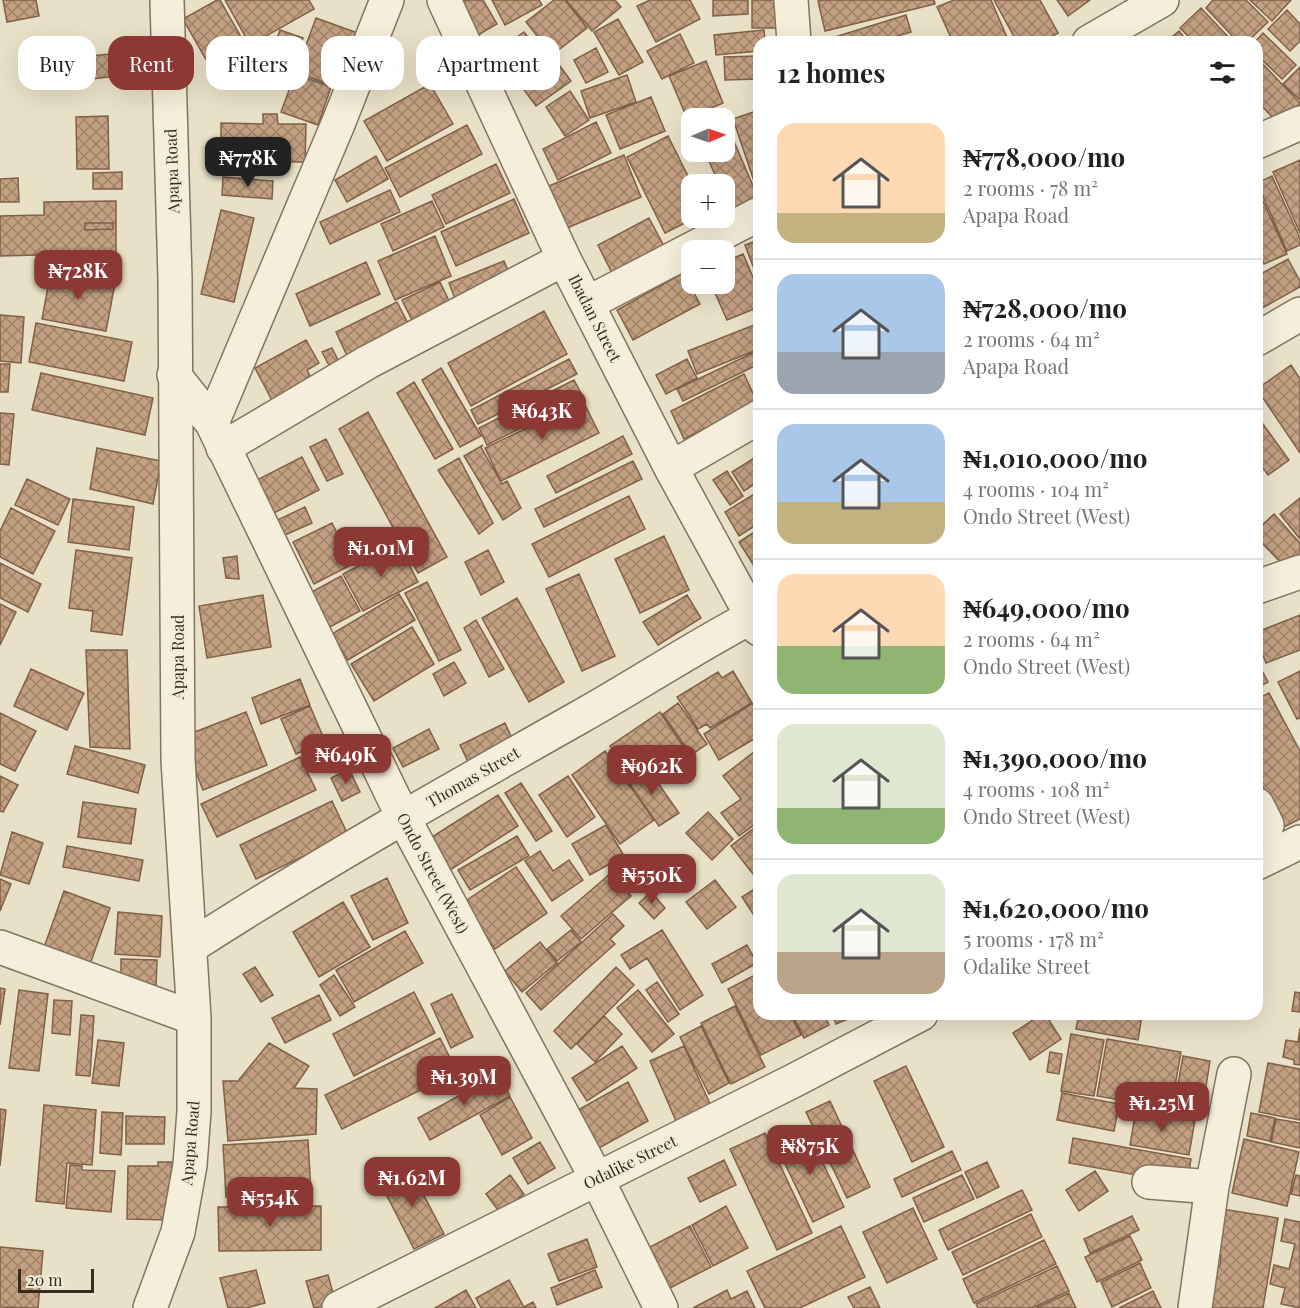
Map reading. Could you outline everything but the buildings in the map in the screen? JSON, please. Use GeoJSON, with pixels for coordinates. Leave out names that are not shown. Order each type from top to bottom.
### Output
{"type":"FeatureCollection","features":[{"type":"Feature","properties":{"kind":"street","name":"Apapa Road"},"geometry":{"type":"LineString","coordinates":[[150,1308],[178,1232],[186,1196],[194,1111],[194,1018],[178,760],[167,0]]}},
{"type":"Feature","properties":{"kind":"street"},"geometry":{"type":"LineString","coordinates":[[217,436],[387,0]]}},
{"type":"Feature","properties":{"kind":"street","name":"Ibadan Street"},"geometry":{"type":"LineString","coordinates":[[444,0],[564,259],[671,468],[753,613]]}},
{"type":"Feature","properties":{"kind":"street"},"geometry":{"type":"LineString","coordinates":[[791,0],[794,36]]}},
{"type":"Feature","properties":{"kind":"street"},"geometry":{"type":"LineString","coordinates":[[1099,36],[1162,0]]}},
{"type":"Feature","properties":{"kind":"street"},"geometry":{"type":"LineString","coordinates":[[1263,139],[1300,123]]}},
{"type":"Feature","properties":{"kind":"street"},"geometry":{"type":"LineString","coordinates":[[588,303],[753,217]]}},
{"type":"Feature","properties":{"kind":"street"},"geometry":{"type":"LineString","coordinates":[[217,436],[368,362],[564,259]]}},
{"type":"Feature","properties":{"kind":"street"},"geometry":{"type":"LineString","coordinates":[[1263,336],[1300,314]]}},
{"type":"Feature","properties":{"kind":"street","name":"Ondo Street (West)"},"geometry":{"type":"LineString","coordinates":[[174,375],[217,436],[403,817],[597,1179],[661,1308]]}},
{"type":"Feature","properties":{"kind":"street"},"geometry":{"type":"LineString","coordinates":[[671,468],[753,420]]}},
{"type":"Feature","properties":{"kind":"street"},"geometry":{"type":"LineString","coordinates":[[1263,585],[1300,572]]}},
{"type":"Feature","properties":{"kind":"street","name":"Thomas Street"},"geometry":{"type":"LineString","coordinates":[[190,947],[290,883],[580,717],[675,658],[753,622]]}},
{"type":"Feature","properties":{"kind":"street"},"geometry":{"type":"LineString","coordinates":[[1263,860],[1300,842]]}},
{"type":"Feature","properties":{"kind":"street"},"geometry":{"type":"LineString","coordinates":[[0,947],[194,1018]]}},
{"type":"Feature","properties":{"kind":"street","name":"Odalike Street"},"geometry":{"type":"LineString","coordinates":[[339,1308],[909,1020]]}},
{"type":"Feature","properties":{"kind":"street"},"geometry":{"type":"LineString","coordinates":[[1195,1308],[1212,1187],[1234,1074]]}},
{"type":"Feature","properties":{"kind":"street"},"geometry":{"type":"LineString","coordinates":[[1149,1182],[1212,1187]]}}]}
